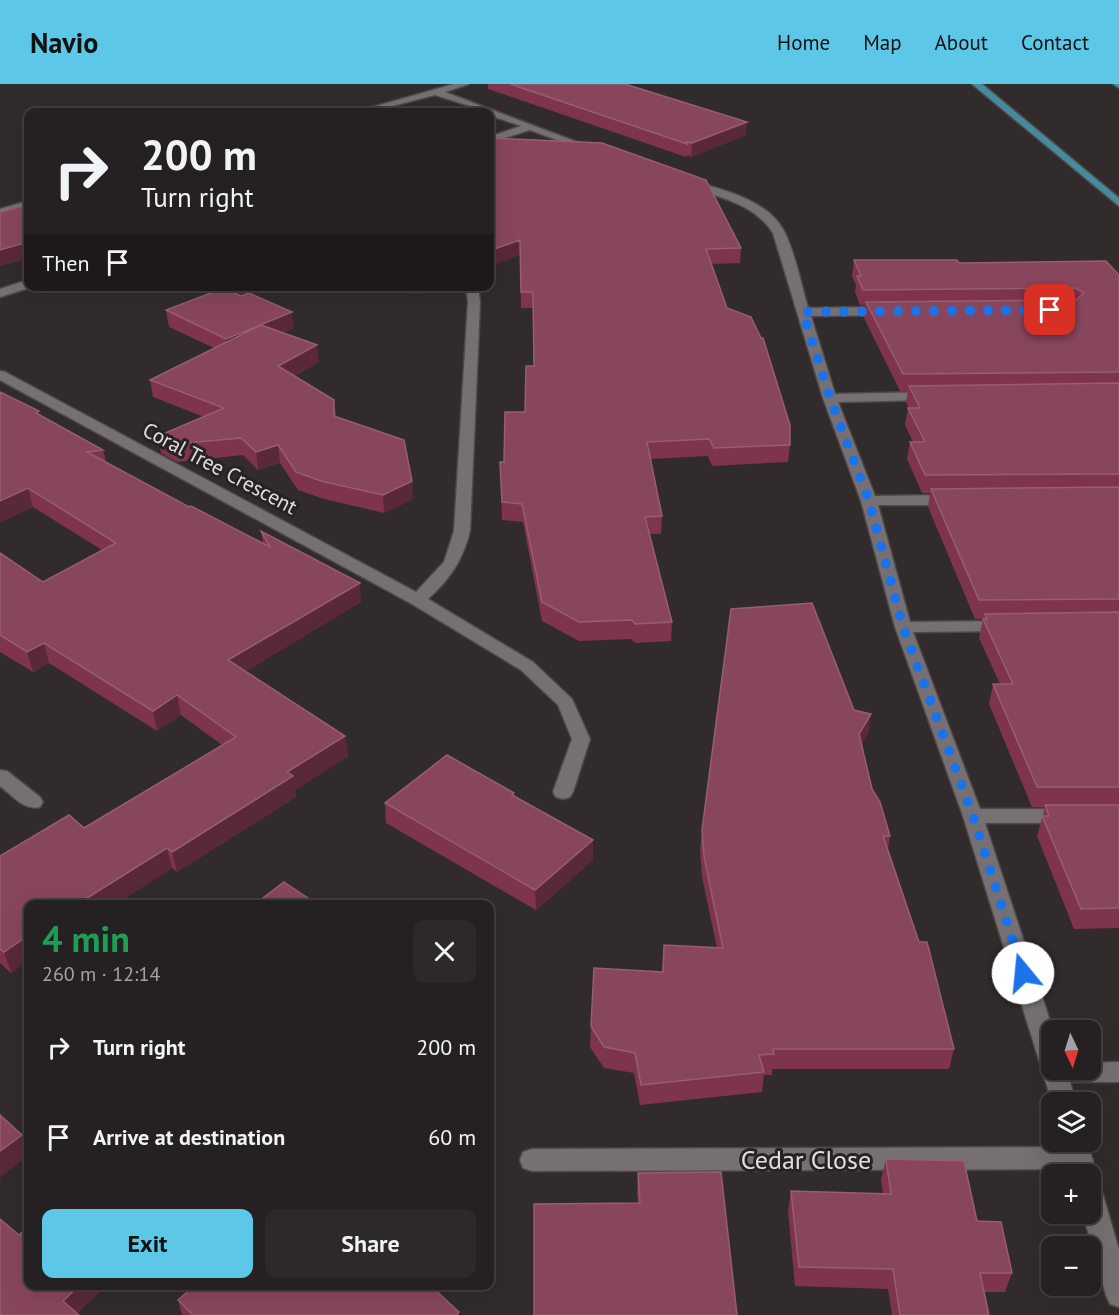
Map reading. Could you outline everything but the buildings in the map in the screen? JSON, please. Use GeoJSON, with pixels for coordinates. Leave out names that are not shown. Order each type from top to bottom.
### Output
{"type":"FeatureCollection","features":[{"type":"Feature","properties":{"kind":"main road"},"geometry":{"type":"LineString","coordinates":[[977,84],[1119,203]]}},
{"type":"Feature","properties":{"kind":"street"},"geometry":{"type":"LineString","coordinates":[[375,108],[465,84]]}},
{"type":"Feature","properties":{"kind":"street"},"geometry":{"type":"LineString","coordinates":[[437,92],[480,108]]}},
{"type":"Feature","properties":{"kind":"street"},"geometry":{"type":"LineString","coordinates":[[494,114],[606,154]]}},
{"type":"Feature","properties":{"kind":"street"},"geometry":{"type":"LineString","coordinates":[[494,138],[528,127]]}},
{"type":"Feature","properties":{"kind":"street"},"geometry":{"type":"LineString","coordinates":[[672,177],[748,204],[768,216],[779,233],[830,398],[869,501],[903,627],[973,816],[1041,1030]]}},
{"type":"Feature","properties":{"kind":"street"},"geometry":{"type":"LineString","coordinates":[[0,212],[24,205]]}},
{"type":"Feature","properties":{"kind":"street"},"geometry":{"type":"LineString","coordinates":[[0,293],[24,285]]}},
{"type":"Feature","properties":{"kind":"street"},"geometry":{"type":"LineString","coordinates":[[418,600],[444,574],[457,555],[462,531],[474,302],[473,291]]}},
{"type":"Feature","properties":{"kind":"street"},"geometry":{"type":"LineString","coordinates":[[803,312],[897,311]]}},
{"type":"Feature","properties":{"kind":"street","name":"Coral Tree Crescent"},"geometry":{"type":"LineString","coordinates":[[0,375],[418,600],[528,666],[566,703],[581,739],[563,792]]}},
{"type":"Feature","properties":{"kind":"street"},"geometry":{"type":"LineString","coordinates":[[830,398],[945,396]]}},
{"type":"Feature","properties":{"kind":"street"},"geometry":{"type":"LineString","coordinates":[[869,501],[964,500]]}},
{"type":"Feature","properties":{"kind":"street"},"geometry":{"type":"LineString","coordinates":[[903,627],[1028,625]]}},
{"type":"Feature","properties":{"kind":"street"},"geometry":{"type":"LineString","coordinates":[[0,776],[33,802]]}},
{"type":"Feature","properties":{"kind":"street"},"geometry":{"type":"LineString","coordinates":[[973,816],[1085,816]]}},
{"type":"Feature","properties":{"kind":"street"},"geometry":{"type":"LineString","coordinates":[[1101,1071],[1119,1072]]}},
{"type":"Feature","properties":{"kind":"street","name":"Cedar Close"},"geometry":{"type":"LineString","coordinates":[[532,1160],[1080,1158]]}},
{"type":"Feature","properties":{"kind":"street"},"geometry":{"type":"LineString","coordinates":[[1098,1224],[1119,1295]]}},
{"type":"Feature","properties":{"kind":"route"},"geometry":{"type":"LineString","coordinates":[[1023,973],[973,816],[903,627],[869,501],[830,398],[803,312],[1050,310]]}}]}
